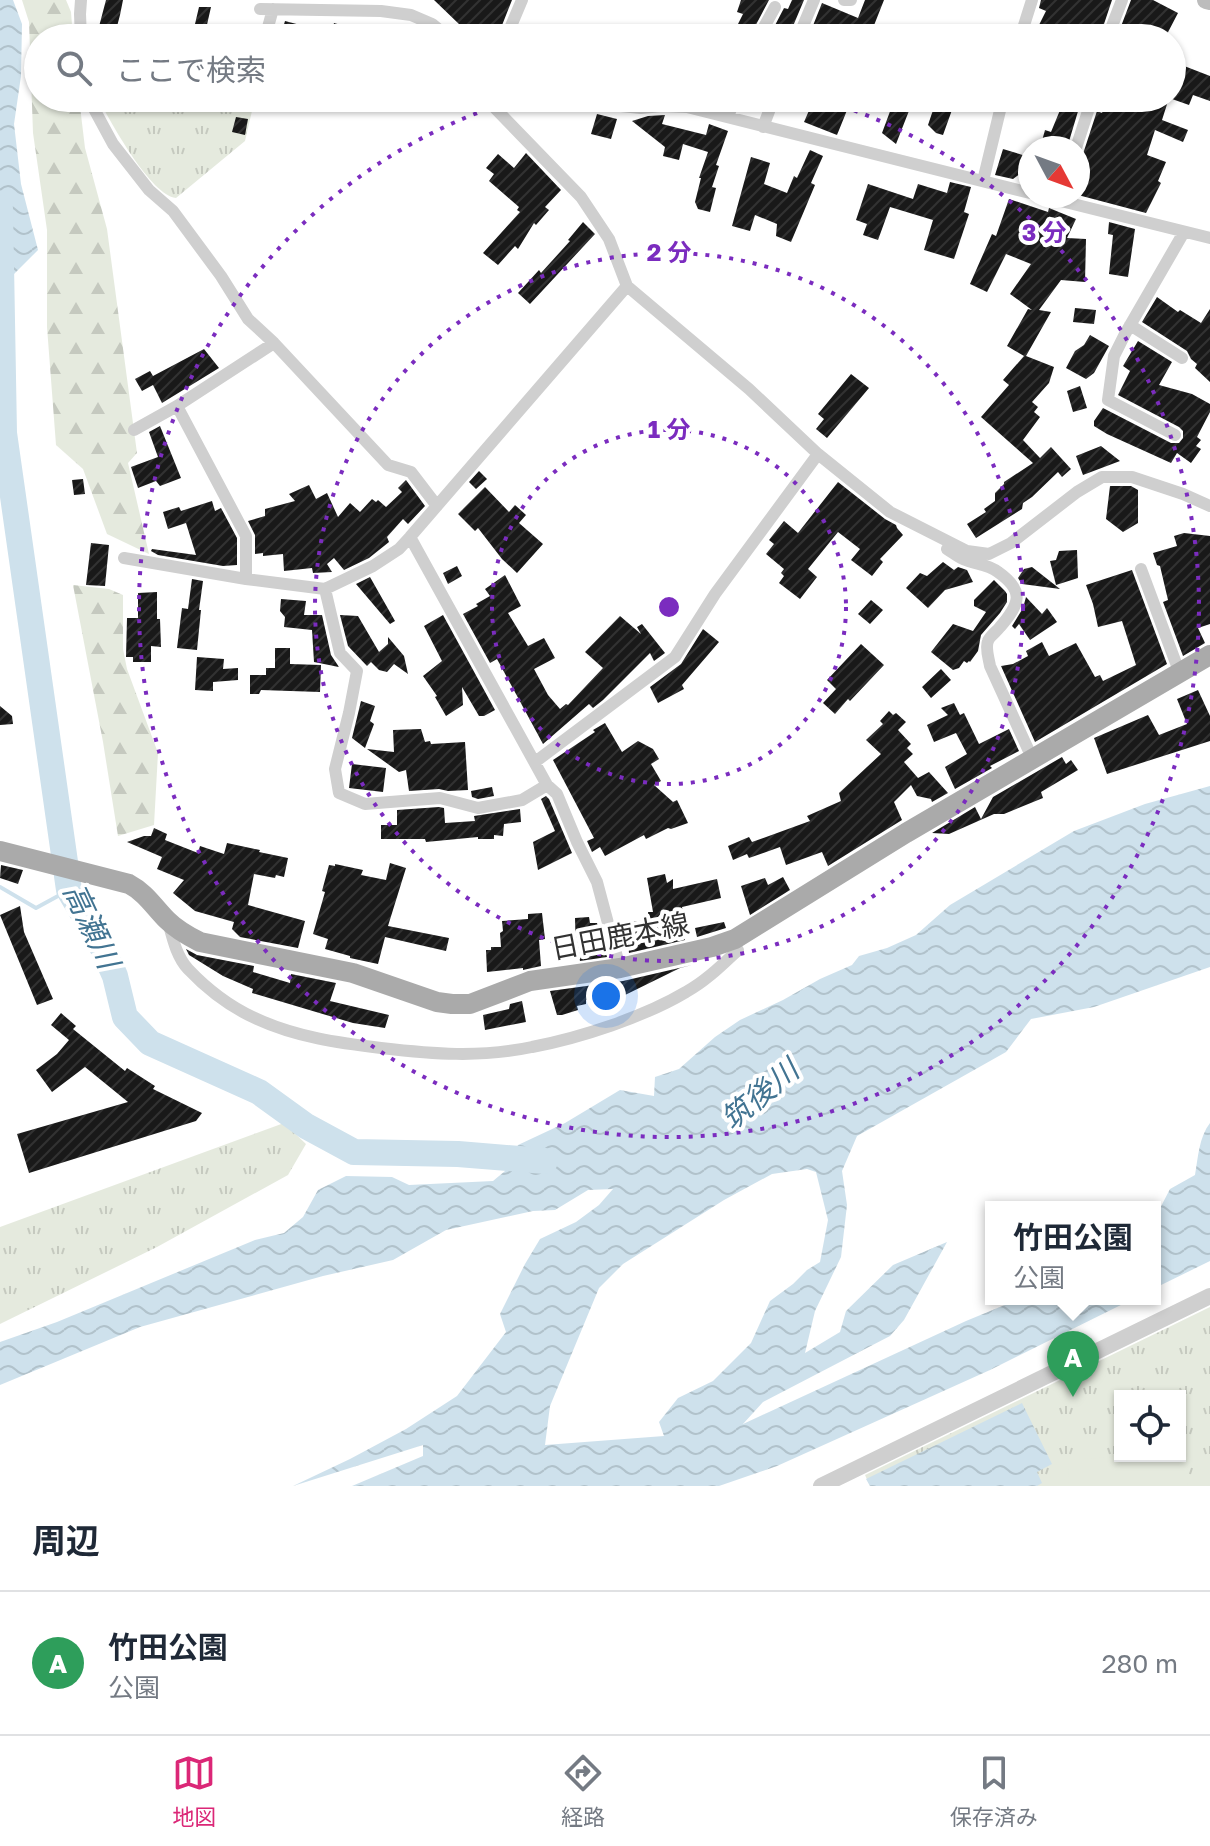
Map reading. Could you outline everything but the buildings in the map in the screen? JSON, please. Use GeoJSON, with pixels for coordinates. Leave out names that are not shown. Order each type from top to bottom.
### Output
{"type":"FeatureCollection","features":[{"type":"Feature","properties":{"kind":"main road","name":"日田鹿本線"},"geometry":{"type":"LineString","coordinates":[[0,851],[129,884],[143,892],[169,922],[200,942],[353,973],[437,1002],[470,1004],[530,981],[620,968],[735,939],[906,833],[1210,655]]}},
{"type":"Feature","properties":{"kind":"street"},"geometry":{"type":"LineString","coordinates":[[80,24],[81,0]]}},
{"type":"Feature","properties":{"kind":"street"},"geometry":{"type":"LineString","coordinates":[[512,24],[522,0]]}},
{"type":"Feature","properties":{"kind":"street"},"geometry":{"type":"LineString","coordinates":[[804,24],[814,0]]}},
{"type":"Feature","properties":{"kind":"street"},"geometry":{"type":"LineString","coordinates":[[844,0],[851,0]]}},
{"type":"Feature","properties":{"kind":"street"},"geometry":{"type":"LineString","coordinates":[[1024,24],[1032,0]]}},
{"type":"Feature","properties":{"kind":"street"},"geometry":{"type":"LineString","coordinates":[[1113,24],[1122,0]]}},
{"type":"Feature","properties":{"kind":"street"},"geometry":{"type":"LineString","coordinates":[[766,24],[775,7]]}},
{"type":"Feature","properties":{"kind":"street"},"geometry":{"type":"LineString","coordinates":[[265,24],[266,9],[381,11],[411,15],[432,24]]}},
{"type":"Feature","properties":{"kind":"street"},"geometry":{"type":"LineString","coordinates":[[96,112],[113,144],[149,190],[173,211],[248,319],[388,465],[411,472],[437,506]]}},
{"type":"Feature","properties":{"kind":"street"},"geometry":{"type":"LineString","coordinates":[[499,112],[581,197],[609,239],[627,286],[749,389],[818,454],[890,512],[967,551],[989,554],[1011,543],[1077,492],[1102,477],[1132,477],[1210,506]]}},
{"type":"Feature","properties":{"kind":"street"},"geometry":{"type":"LineString","coordinates":[[708,112],[1018,190]]}},
{"type":"Feature","properties":{"kind":"street"},"geometry":{"type":"LineString","coordinates":[[728,117],[730,112]]}},
{"type":"Feature","properties":{"kind":"street"},"geometry":{"type":"LineString","coordinates":[[763,127],[769,112]]}},
{"type":"Feature","properties":{"kind":"street"},"geometry":{"type":"LineString","coordinates":[[983,181],[1000,112]]}},
{"type":"Feature","properties":{"kind":"street"},"geometry":{"type":"LineString","coordinates":[[1080,136],[1088,112]]}},
{"type":"Feature","properties":{"kind":"street"},"geometry":{"type":"LineString","coordinates":[[1090,206],[1184,232],[1209,234]]}},
{"type":"Feature","properties":{"kind":"street"},"geometry":{"type":"LineString","coordinates":[[1175,435],[1108,400],[1114,356],[1184,232]]}},
{"type":"Feature","properties":{"kind":"street"},"geometry":{"type":"LineString","coordinates":[[124,558],[325,589],[373,566],[399,549],[410,537],[627,286]]}},
{"type":"Feature","properties":{"kind":"street"},"geometry":{"type":"LineString","coordinates":[[1130,325],[1182,358]]}},
{"type":"Feature","properties":{"kind":"street"},"geometry":{"type":"LineString","coordinates":[[134,430],[274,343]]}},
{"type":"Feature","properties":{"kind":"street"},"geometry":{"type":"LineString","coordinates":[[177,406],[246,536],[246,579]]}},
{"type":"Feature","properties":{"kind":"street"},"geometry":{"type":"LineString","coordinates":[[535,762],[675,657],[715,594],[818,454]]}},
{"type":"Feature","properties":{"kind":"street"},"geometry":{"type":"LineString","coordinates":[[908,521],[917,531],[964,560],[998,571],[1018,592],[1013,612],[988,641],[987,649],[990,666],[1033,760]]}},
{"type":"Feature","properties":{"kind":"street"},"geometry":{"type":"LineString","coordinates":[[410,537],[547,785],[557,794],[597,882],[620,968]]}},
{"type":"Feature","properties":{"kind":"street"},"geometry":{"type":"LineString","coordinates":[[1141,569],[1180,674]]}},
{"type":"Feature","properties":{"kind":"street"},"geometry":{"type":"LineString","coordinates":[[325,589],[340,653],[357,671],[335,769],[339,793],[365,804],[440,798],[478,808],[522,800],[547,785]]}},
{"type":"Feature","properties":{"kind":"street"},"geometry":{"type":"LineString","coordinates":[[169,922],[175,947],[187,967],[221,997],[256,1019],[315,1038],[432,1054],[474,1055],[532,1047],[644,1013],[686,992],[738,950]]}},
{"type":"Feature","properties":{"kind":"street"},"geometry":{"type":"LineString","coordinates":[[821,1486],[1210,1296]]}},
{"type":"Feature","properties":{"kind":"green space"},"geometry":{"type":"Polygon","coordinates":[[[22,0],[66,0],[71,12],[72,24],[29,22],[22,0]]]}},
{"type":"Feature","properties":{"kind":"green space"},"geometry":{"type":"Polygon","coordinates":[[[32,112],[81,112],[85,148],[107,229],[137,453],[128,463],[149,554],[107,534],[83,469],[56,445],[47,327],[47,230],[32,112]]]}},
{"type":"Feature","properties":{"kind":"green space"},"geometry":{"type":"Polygon","coordinates":[[[105,112],[252,112],[245,141],[176,198],[166,194],[144,173],[105,112]]]}},
{"type":"Feature","properties":{"kind":"green space"},"geometry":{"type":"Polygon","coordinates":[[[73,585],[109,589],[123,595],[123,649],[127,669],[158,753],[154,825],[118,836],[103,742],[73,585]]]}},
{"type":"Feature","properties":{"kind":"green space"},"geometry":{"type":"Polygon","coordinates":[[[284,1123],[306,1144],[288,1175],[157,1247],[0,1324],[0,1227],[284,1123]]]}},
{"type":"Feature","properties":{"kind":"green space"},"geometry":{"type":"Polygon","coordinates":[[[1210,1307],[1210,1486],[870,1486],[865,1475],[1210,1307]]]}},
{"type":"Feature","properties":{"kind":"green space"},"geometry":{"type":"Polygon","coordinates":[[[1187,1452],[1188,1486],[1069,1486],[1068,1460],[1114,1457],[1114,1462],[1186,1462],[1187,1452]]]}},
{"type":"Feature","properties":{"kind":"water"},"geometry":{"type":"Polygon","coordinates":[[[0,0],[13,0],[22,24],[21,76],[14,124],[21,184],[38,250],[0,288],[0,0]]]}},
{"type":"Feature","properties":{"kind":"water","name":"筑後川"},"geometry":{"type":"Polygon","coordinates":[[[1210,786],[1210,967],[1094,1007],[1031,1019],[1006,1052],[857,1136],[842,1171],[847,1205],[841,1257],[815,1311],[805,1353],[840,1332],[846,1311],[893,1265],[947,1242],[904,1320],[890,1336],[763,1402],[743,1424],[1005,1305],[1121,1305],[990,1370],[777,1466],[719,1486],[352,1486],[423,1456],[423,1445],[293,1486],[406,1429],[457,1396],[506,1332],[500,1314],[540,1239],[576,1222],[599,1205],[613,1189],[588,1190],[555,1210],[533,1211],[446,1230],[393,1260],[323,1276],[140,1327],[0,1385],[0,1342],[57,1322],[255,1240],[284,1233],[303,1217],[318,1190],[346,1176],[392,1177],[409,1185],[493,1181],[505,1171],[518,1145],[565,1123],[620,1090],[654,1096],[655,1077],[679,1069],[715,1037],[740,1020],[852,965],[859,956],[916,935],[950,905],[1074,831],[1145,804],[1210,786]],[[807,1169],[772,1174],[724,1200],[623,1264],[599,1288],[550,1406],[545,1445],[664,1436],[659,1422],[678,1398],[713,1381],[751,1343],[770,1301],[820,1262],[828,1220],[816,1172],[807,1169]]]}},
{"type":"Feature","properties":{"kind":"water"},"geometry":{"type":"Polygon","coordinates":[[[1210,1123],[1210,1261],[1161,1285],[1161,1206],[1170,1189],[1195,1175],[1210,1123]]]}},
{"type":"Feature","properties":{"kind":"water"},"geometry":{"type":"Polygon","coordinates":[[[1022,1403],[1052,1464],[1037,1472],[1042,1483],[1037,1486],[870,1486],[866,1479],[1022,1403]]]}},
{"type":"Feature","properties":{"kind":"waterway","name":"高瀬川"},"geometry":{"type":"LineString","coordinates":[[0,208],[4,433],[69,890],[100,942],[115,976],[125,1017],[150,1043],[259,1092],[306,1126],[354,1152],[458,1154],[545,1161]]}},
{"type":"Feature","properties":{"kind":"waterway"},"geometry":{"type":"LineString","coordinates":[[0,887],[36,908],[69,890]]}},
{"type":"Feature","properties":{"kind":"place","name":"竹田公園"},"geometry":{"type":"Point","coordinates":[1073,1397]}}]}
